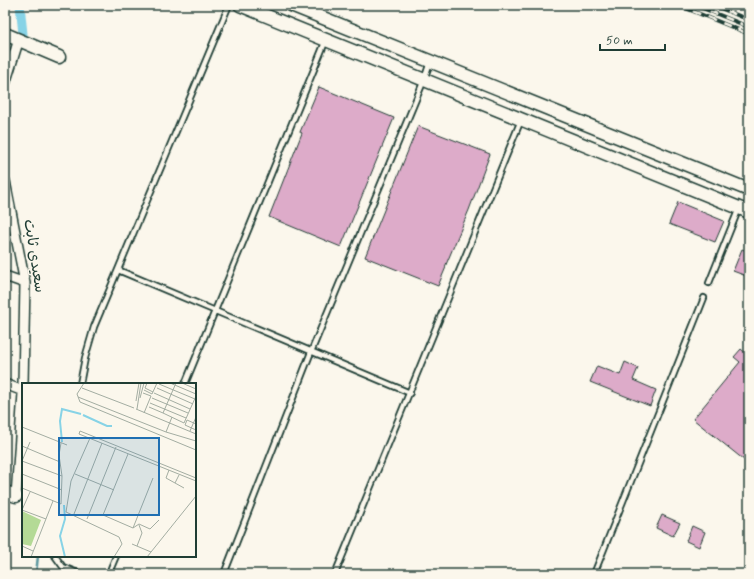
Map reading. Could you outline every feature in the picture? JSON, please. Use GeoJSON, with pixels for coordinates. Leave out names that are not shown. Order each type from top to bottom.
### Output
{"type":"FeatureCollection","features":[{"type":"Feature","properties":{"kind":"street"},"geometry":{"type":"LineString","coordinates":[[240,5],[746,210]]}},
{"type":"Feature","properties":{"kind":"street"},"geometry":{"type":"LineString","coordinates":[[291,5],[749,190]]}},
{"type":"Feature","properties":{"kind":"street"},"geometry":{"type":"LineString","coordinates":[[326,40],[331,21]]}},
{"type":"Feature","properties":{"kind":"street"},"geometry":{"type":"LineString","coordinates":[[5,34],[59,57]]}},
{"type":"Feature","properties":{"kind":"street"},"geometry":{"type":"LineString","coordinates":[[5,84],[19,39]]}},
{"type":"Feature","properties":{"kind":"street"},"geometry":{"type":"LineString","coordinates":[[521,120],[527,101]]}},
{"type":"Feature","properties":{"kind":"street","name":"سعیدی ثابت"},"geometry":{"type":"LineString","coordinates":[[5,181],[25,283],[23,383]]}},
{"type":"Feature","properties":{"kind":"street"},"geometry":{"type":"LineString","coordinates":[[5,276],[25,283]]}},
{"type":"Feature","properties":{"kind":"street"},"geometry":{"type":"LineString","coordinates":[[5,384],[22,392]]}},
{"type":"Feature","properties":{"kind":"street"},"geometry":{"type":"LineString","coordinates":[[10,494],[22,400]]}},
{"type":"Feature","properties":{"kind":"lane"},"geometry":{"type":"LineString","coordinates":[[80,383],[85,358],[94,327],[229,5]]}},
{"type":"Feature","properties":{"kind":"lane"},"geometry":{"type":"LineString","coordinates":[[185,383],[326,40]]}},
{"type":"Feature","properties":{"kind":"lane"},"geometry":{"type":"LineString","coordinates":[[224,574],[312,352],[431,61]]}},
{"type":"Feature","properties":{"kind":"lane"},"geometry":{"type":"LineString","coordinates":[[335,574],[521,120]]}},
{"type":"Feature","properties":{"kind":"lane"},"geometry":{"type":"LineString","coordinates":[[709,283],[746,210]]}},
{"type":"Feature","properties":{"kind":"lane"},"geometry":{"type":"LineString","coordinates":[[118,270],[410,393]]}},
{"type":"Feature","properties":{"kind":"lane"},"geometry":{"type":"LineString","coordinates":[[594,574],[704,298]]}},
{"type":"Feature","properties":{"kind":"lane"},"geometry":{"type":"LineString","coordinates":[[56,557],[63,567],[80,574]]}},
{"type":"Feature","properties":{"kind":"lane"},"geometry":{"type":"LineString","coordinates":[[111,568],[116,557]]}},
{"type":"Feature","properties":{"kind":"building"},"geometry":{"type":"Polygon","coordinates":[[[319,87],[394,118],[341,247],[269,217],[302,133],[300,132],[319,87]]]}},
{"type":"Feature","properties":{"kind":"building"},"geometry":{"type":"Polygon","coordinates":[[[418,126],[490,154],[438,286],[365,257],[418,126]]]}},
{"type":"Feature","properties":{"kind":"building"},"geometry":{"type":"Polygon","coordinates":[[[678,202],[724,221],[715,242],[669,224],[678,202]]]}},
{"type":"Feature","properties":{"kind":"building"},"geometry":{"type":"Polygon","coordinates":[[[742,249],[749,252],[749,277],[733,271],[742,249]]]}},
{"type":"Feature","properties":{"kind":"building"},"geometry":{"type":"Polygon","coordinates":[[[741,349],[749,356],[749,464],[693,419],[740,362],[734,357],[741,349]]]}},
{"type":"Feature","properties":{"kind":"building"},"geometry":{"type":"Polygon","coordinates":[[[625,362],[638,368],[633,380],[656,390],[650,406],[590,382],[597,366],[620,375],[625,362]]]}},
{"type":"Feature","properties":{"kind":"building"},"geometry":{"type":"Polygon","coordinates":[[[662,515],[680,523],[673,536],[656,528],[662,515]]]}},
{"type":"Feature","properties":{"kind":"building"},"geometry":{"type":"Polygon","coordinates":[[[692,526],[705,532],[699,547],[686,541],[692,526]]]}},
{"type":"Feature","properties":{"kind":"waterway"},"geometry":{"type":"LineString","coordinates":[[20,5],[23,34]]}},
{"type":"Feature","properties":{"kind":"waterway"},"geometry":{"type":"LineString","coordinates":[[36,574],[38,557]]}},
{"type":"Feature","properties":{"kind":"railway"},"geometry":{"type":"LineString","coordinates":[[678,5],[749,34]]}},
{"type":"Feature","properties":{"kind":"railway"},"geometry":{"type":"LineString","coordinates":[[695,5],[749,27]]}},
{"type":"Feature","properties":{"kind":"railway"},"geometry":{"type":"LineString","coordinates":[[713,5],[749,20]]}}]}
